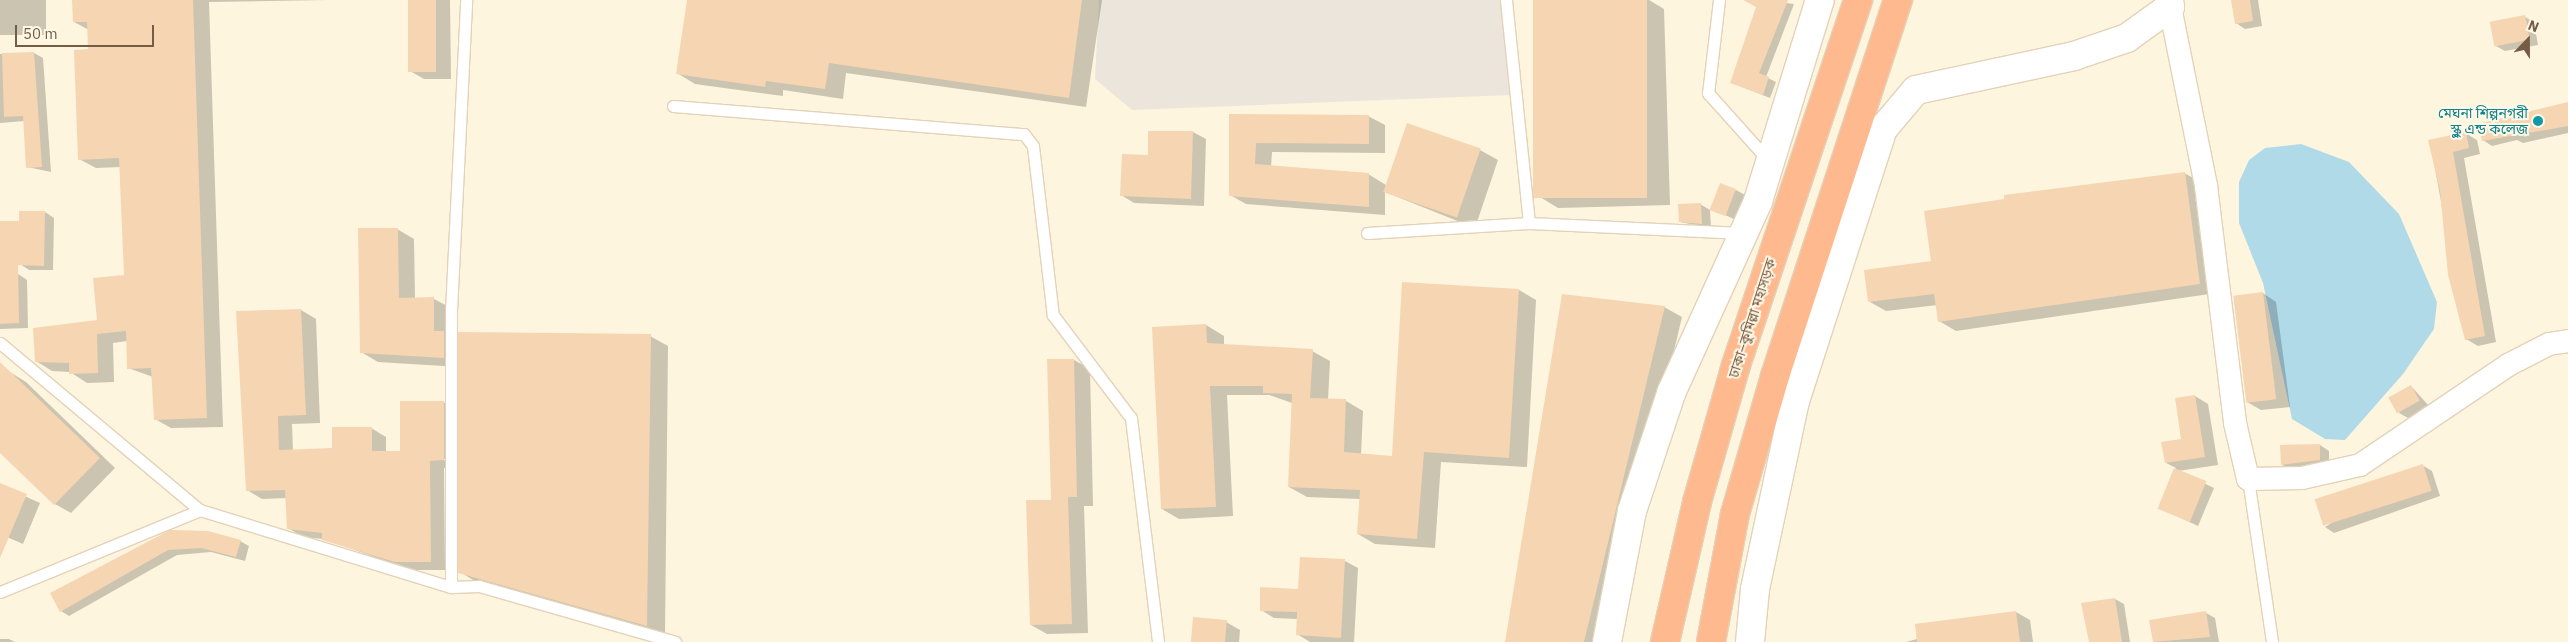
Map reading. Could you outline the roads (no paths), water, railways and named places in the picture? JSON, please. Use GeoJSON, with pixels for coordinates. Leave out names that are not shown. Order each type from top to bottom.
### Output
{"type":"FeatureCollection","features":[{"type":"Feature","properties":{"kind":"highway","name":"ঢাকা–কুমিল্লা মহাসড়ক"},"geometry":{"type":"LineString","coordinates":[[1665,642],[1697,502],[1736,364],[1858,0]]}},
{"type":"Feature","properties":{"kind":"highway"},"geometry":{"type":"LineString","coordinates":[[1711,642],[1735,514],[1775,376],[1898,0]]}},
{"type":"Feature","properties":{"kind":"street"},"geometry":{"type":"LineString","coordinates":[[1607,642],[1632,511],[1672,391],[1743,233],[1770,162],[1820,0]]}},
{"type":"Feature","properties":{"kind":"street"},"geometry":{"type":"LineString","coordinates":[[1750,642],[1755,589],[1795,401],[1883,129],[1916,90],[2074,56],[2127,38],[2169,3],[2206,186],[2235,422],[2248,479],[2302,478],[2360,465],[2508,365],[2549,344],[2568,341]]}},
{"type":"Feature","properties":{"kind":"lane"},"geometry":{"type":"LineString","coordinates":[[450,587],[451,311],[466,0]]}},
{"type":"Feature","properties":{"kind":"lane"},"geometry":{"type":"LineString","coordinates":[[1506,0],[1529,224]]}},
{"type":"Feature","properties":{"kind":"lane"},"geometry":{"type":"LineString","coordinates":[[1719,0],[1708,93],[1770,162]]}},
{"type":"Feature","properties":{"kind":"lane"},"geometry":{"type":"LineString","coordinates":[[673,106],[1024,134],[1033,146],[1053,315],[1130,418],[1158,642]]}},
{"type":"Feature","properties":{"kind":"lane"},"geometry":{"type":"LineString","coordinates":[[1367,233],[1529,224],[1743,233]]}},
{"type":"Feature","properties":{"kind":"lane"},"geometry":{"type":"LineString","coordinates":[[0,343],[200,510],[450,587],[479,586],[676,642]]}},
{"type":"Feature","properties":{"kind":"lane"},"geometry":{"type":"LineString","coordinates":[[2248,479],[2272,642]]}},
{"type":"Feature","properties":{"kind":"lane"},"geometry":{"type":"LineString","coordinates":[[0,592],[200,510]]}},
{"type":"Feature","properties":{"kind":"water"},"geometry":{"type":"Polygon","coordinates":[[[2301,144],[2349,162],[2399,214],[2437,302],[2434,329],[2403,374],[2345,440],[2325,439],[2292,419],[2263,283],[2239,223],[2239,182],[2249,160],[2265,148],[2301,144]]]}},
{"type":"Feature","properties":{"kind":"place","name":"মেঘনা শিল্পনগরী স্কুল এন্ড কলেজ"},"geometry":{"type":"Point","coordinates":[2538,121]}}]}
